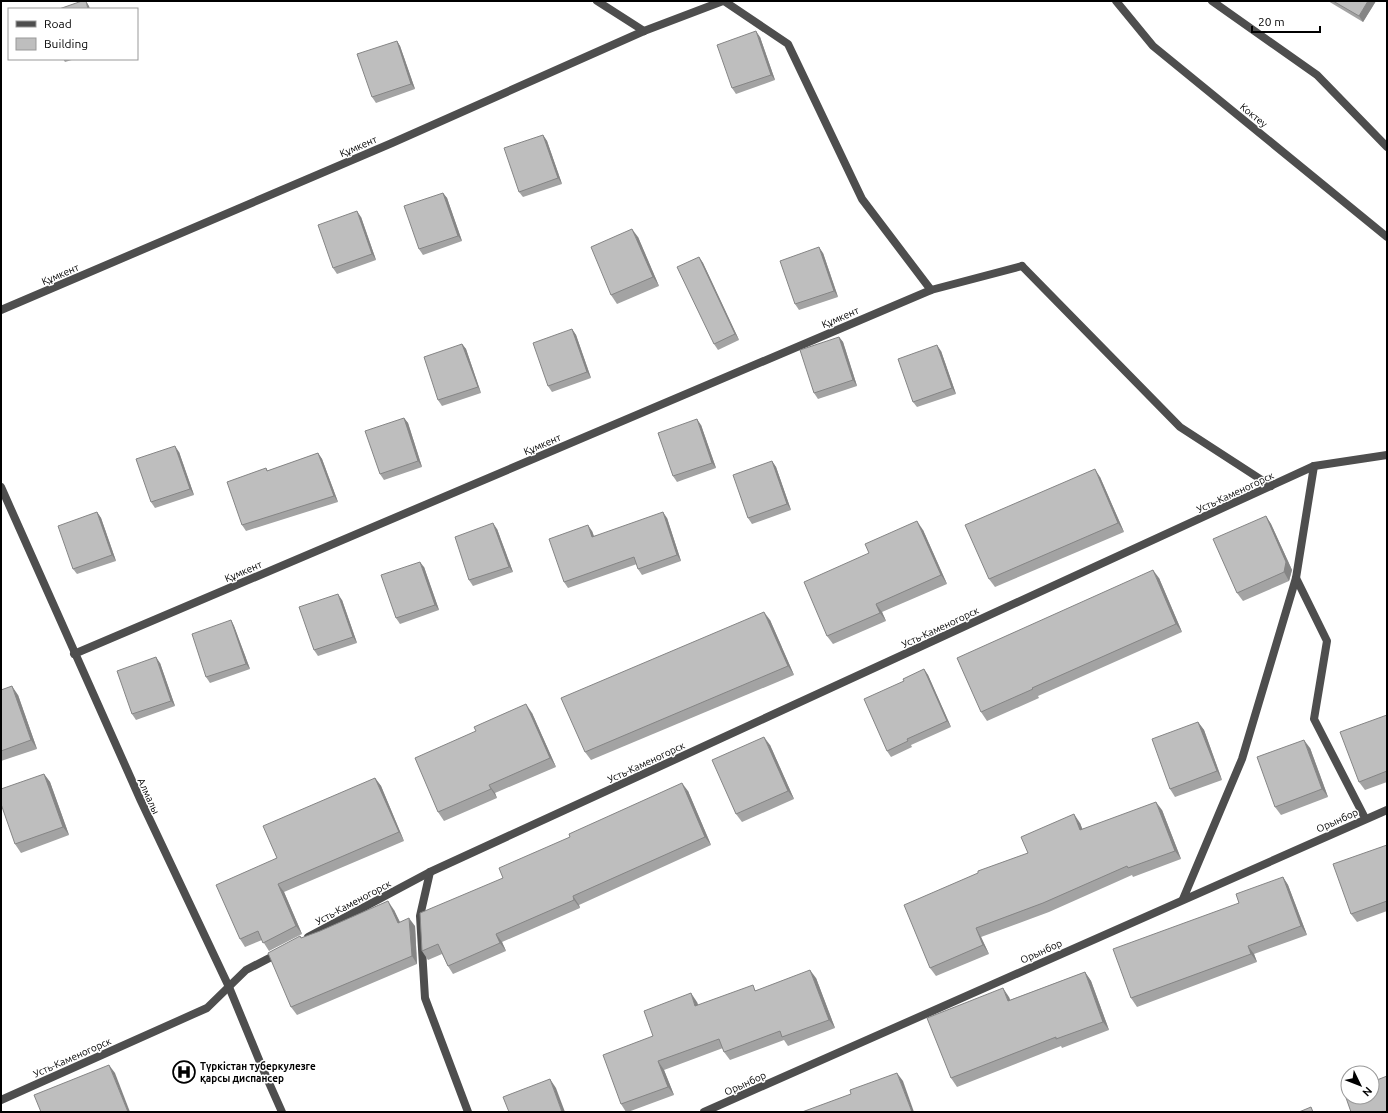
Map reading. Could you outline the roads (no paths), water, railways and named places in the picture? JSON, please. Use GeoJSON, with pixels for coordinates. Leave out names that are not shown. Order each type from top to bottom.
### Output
{"type":"FeatureCollection","features":[{"type":"Feature","properties":{"kind":"street"},"geometry":{"type":"LineString","coordinates":[[598,1],[644,31]]}},
{"type":"Feature","properties":{"kind":"street"},"geometry":{"type":"LineString","coordinates":[[724,1],[788,44],[862,199],[931,290]]}},
{"type":"Feature","properties":{"kind":"street","name":"Құмкент"},"geometry":{"type":"LineString","coordinates":[[1,310],[392,143],[644,31],[724,1]]}},
{"type":"Feature","properties":{"kind":"street","name":"Коктеу"},"geometry":{"type":"LineString","coordinates":[[1116,1],[1153,46],[1387,237]]}},
{"type":"Feature","properties":{"kind":"street"},"geometry":{"type":"LineString","coordinates":[[1212,1],[1317,75],[1387,147]]}},
{"type":"Feature","properties":{"kind":"street","name":"Құмкент"},"geometry":{"type":"LineString","coordinates":[[74,654],[931,290],[1022,266],[1180,427],[1271,486]]}},
{"type":"Feature","properties":{"kind":"street","name":"Усть-Каменогорск"},"geometry":{"type":"LineString","coordinates":[[300,941],[430,872],[1314,466],[1387,455]]}},
{"type":"Feature","properties":{"kind":"street"},"geometry":{"type":"LineString","coordinates":[[1183,899],[1242,759],[1296,578],[1314,466]]}},
{"type":"Feature","properties":{"kind":"street","name":"Алмалы"},"geometry":{"type":"LineString","coordinates":[[1,487],[141,802],[229,988],[282,1112]]}},
{"type":"Feature","properties":{"kind":"street"},"geometry":{"type":"LineString","coordinates":[[1296,578],[1327,641],[1314,719],[1365,818]]}},
{"type":"Feature","properties":{"kind":"street","name":"Орынбор"},"geometry":{"type":"LineString","coordinates":[[704,1112],[1365,818],[1387,810]]}},
{"type":"Feature","properties":{"kind":"street"},"geometry":{"type":"LineString","coordinates":[[430,872],[420,916],[424,998],[468,1112]]}},
{"type":"Feature","properties":{"kind":"street","name":"Усть-Каменогорск"},"geometry":{"type":"LineString","coordinates":[[1,1100],[207,1008],[246,970],[287,949]]}},
{"type":"Feature","properties":{"kind":"place","name":"Түркістан туберкулезге қарсы диспансер"},"geometry":{"type":"Point","coordinates":[184,1072]}}]}
